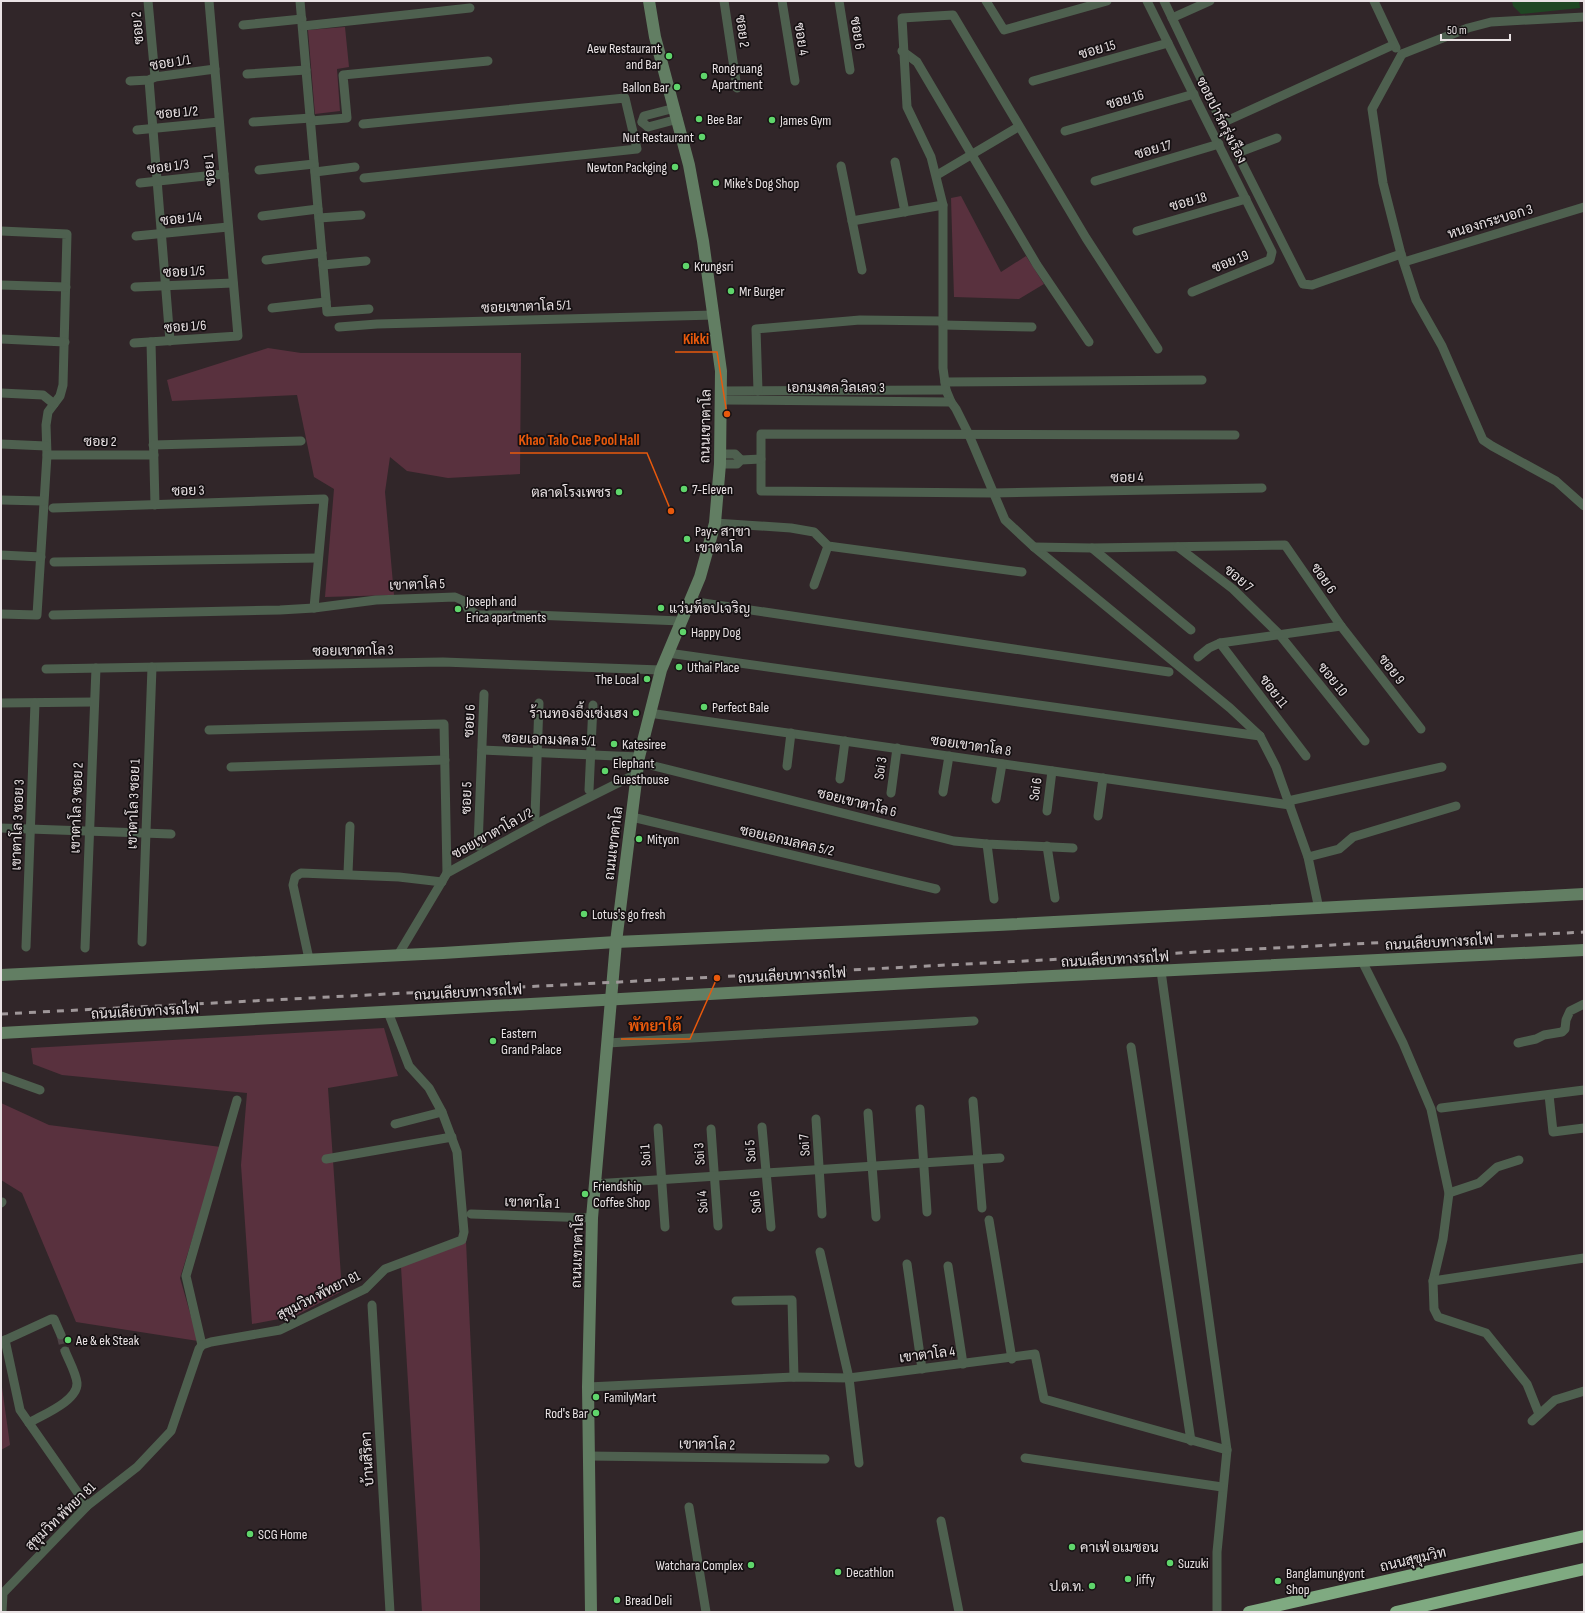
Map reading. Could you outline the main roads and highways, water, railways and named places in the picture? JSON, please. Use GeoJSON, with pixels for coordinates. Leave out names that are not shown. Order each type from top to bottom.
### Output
{"type":"FeatureCollection","features":[{"type":"Feature","properties":{"kind":"highway","name":"ถนนสุขุมวิท"},"geometry":{"type":"LineString","coordinates":[[1249,1612],[1584,1536]]}},
{"type":"Feature","properties":{"kind":"highway"},"geometry":{"type":"LineString","coordinates":[[1396,1612],[1584,1570]]}},
{"type":"Feature","properties":{"kind":"tunnel"},"geometry":{"type":"LineString","coordinates":[[61,1335],[65,1351]]}},
{"type":"Feature","properties":{"kind":"railway"},"geometry":{"type":"LineString","coordinates":[[1,1014],[1584,932]]}},
{"type":"Feature","properties":{"kind":"place","name":"Aew Restaurant and Bar"},"geometry":{"type":"Point","coordinates":[669,56]}},
{"type":"Feature","properties":{"kind":"place","name":"Rongruang Apartment"},"geometry":{"type":"Point","coordinates":[704,76]}},
{"type":"Feature","properties":{"kind":"place","name":"Ballon Bar"},"geometry":{"type":"Point","coordinates":[677,87]}},
{"type":"Feature","properties":{"kind":"place","name":"Bee Bar"},"geometry":{"type":"Point","coordinates":[699,119]}},
{"type":"Feature","properties":{"kind":"place","name":"James Gym"},"geometry":{"type":"Point","coordinates":[772,120]}},
{"type":"Feature","properties":{"kind":"place","name":"Nut Restaurant"},"geometry":{"type":"Point","coordinates":[702,137]}},
{"type":"Feature","properties":{"kind":"place","name":"Newton Packging"},"geometry":{"type":"Point","coordinates":[675,167]}},
{"type":"Feature","properties":{"kind":"place","name":"Mike's Dog Shop"},"geometry":{"type":"Point","coordinates":[716,183]}},
{"type":"Feature","properties":{"kind":"place","name":"Krungsri"},"geometry":{"type":"Point","coordinates":[686,266]}},
{"type":"Feature","properties":{"kind":"place","name":"Mr Burger"},"geometry":{"type":"Point","coordinates":[731,291]}},
{"type":"Feature","properties":{"kind":"place","name":"Kikki"},"geometry":{"type":"Point","coordinates":[727,414]}},
{"type":"Feature","properties":{"kind":"place","name":"7-Eleven"},"geometry":{"type":"Point","coordinates":[684,489]}},
{"type":"Feature","properties":{"kind":"place","name":"ตลาดโรงเพชร"},"geometry":{"type":"Point","coordinates":[619,492]}},
{"type":"Feature","properties":{"kind":"place","name":"Khao Talo Cue Pool Hall"},"geometry":{"type":"Point","coordinates":[671,511]}},
{"type":"Feature","properties":{"kind":"place","name":"Pay+ สาขา เขาตาโล"},"geometry":{"type":"Point","coordinates":[687,539]}},
{"type":"Feature","properties":{"kind":"place","name":"แว่นท็อปเจริญ"},"geometry":{"type":"Point","coordinates":[661,608]}},
{"type":"Feature","properties":{"kind":"place","name":"Joseph and Erica apartments"},"geometry":{"type":"Point","coordinates":[458,609]}},
{"type":"Feature","properties":{"kind":"place","name":"Happy Dog"},"geometry":{"type":"Point","coordinates":[683,632]}},
{"type":"Feature","properties":{"kind":"place","name":"Uthai Place"},"geometry":{"type":"Point","coordinates":[679,667]}},
{"type":"Feature","properties":{"kind":"place","name":"The Local"},"geometry":{"type":"Point","coordinates":[647,679]}},
{"type":"Feature","properties":{"kind":"place","name":"Perfect Bale"},"geometry":{"type":"Point","coordinates":[704,707]}},
{"type":"Feature","properties":{"kind":"place","name":"ร้านทองอึ้งเซ่งเฮง"},"geometry":{"type":"Point","coordinates":[636,713]}},
{"type":"Feature","properties":{"kind":"place","name":"Katesiree"},"geometry":{"type":"Point","coordinates":[614,744]}},
{"type":"Feature","properties":{"kind":"place","name":"Elephant Guesthouse"},"geometry":{"type":"Point","coordinates":[605,771]}},
{"type":"Feature","properties":{"kind":"place","name":"Mityon"},"geometry":{"type":"Point","coordinates":[639,839]}},
{"type":"Feature","properties":{"kind":"place","name":"Lotus's go fresh"},"geometry":{"type":"Point","coordinates":[584,914]}},
{"type":"Feature","properties":{"kind":"place","name":"พัทยาใต้"},"geometry":{"type":"Point","coordinates":[717,978]}},
{"type":"Feature","properties":{"kind":"place","name":"Eastern Grand Palace"},"geometry":{"type":"Point","coordinates":[493,1041]}},
{"type":"Feature","properties":{"kind":"place","name":"Friendship Coffee Shop"},"geometry":{"type":"Point","coordinates":[585,1194]}},
{"type":"Feature","properties":{"kind":"place","name":"Ae & ek Steak"},"geometry":{"type":"Point","coordinates":[68,1340]}},
{"type":"Feature","properties":{"kind":"place","name":"FamilyMart"},"geometry":{"type":"Point","coordinates":[596,1397]}},
{"type":"Feature","properties":{"kind":"place","name":"Rod's Bar"},"geometry":{"type":"Point","coordinates":[596,1413]}},
{"type":"Feature","properties":{"kind":"place","name":"SCG Home"},"geometry":{"type":"Point","coordinates":[250,1534]}},
{"type":"Feature","properties":{"kind":"place","name":"คาเฟ่ อเมซอน"},"geometry":{"type":"Point","coordinates":[1072,1547]}},
{"type":"Feature","properties":{"kind":"place","name":"Suzuki"},"geometry":{"type":"Point","coordinates":[1170,1563]}},
{"type":"Feature","properties":{"kind":"place","name":"Watchara Complex"},"geometry":{"type":"Point","coordinates":[751,1565]}},
{"type":"Feature","properties":{"kind":"place","name":"Decathlon"},"geometry":{"type":"Point","coordinates":[838,1572]}},
{"type":"Feature","properties":{"kind":"place","name":"Jiffy"},"geometry":{"type":"Point","coordinates":[1128,1579]}},
{"type":"Feature","properties":{"kind":"place","name":"Banglamungyont Shop"},"geometry":{"type":"Point","coordinates":[1278,1581]}},
{"type":"Feature","properties":{"kind":"place","name":"ป.ต.ท."},"geometry":{"type":"Point","coordinates":[1092,1586]}},
{"type":"Feature","properties":{"kind":"place","name":"Bread Deli"},"geometry":{"type":"Point","coordinates":[617,1600]}}]}
